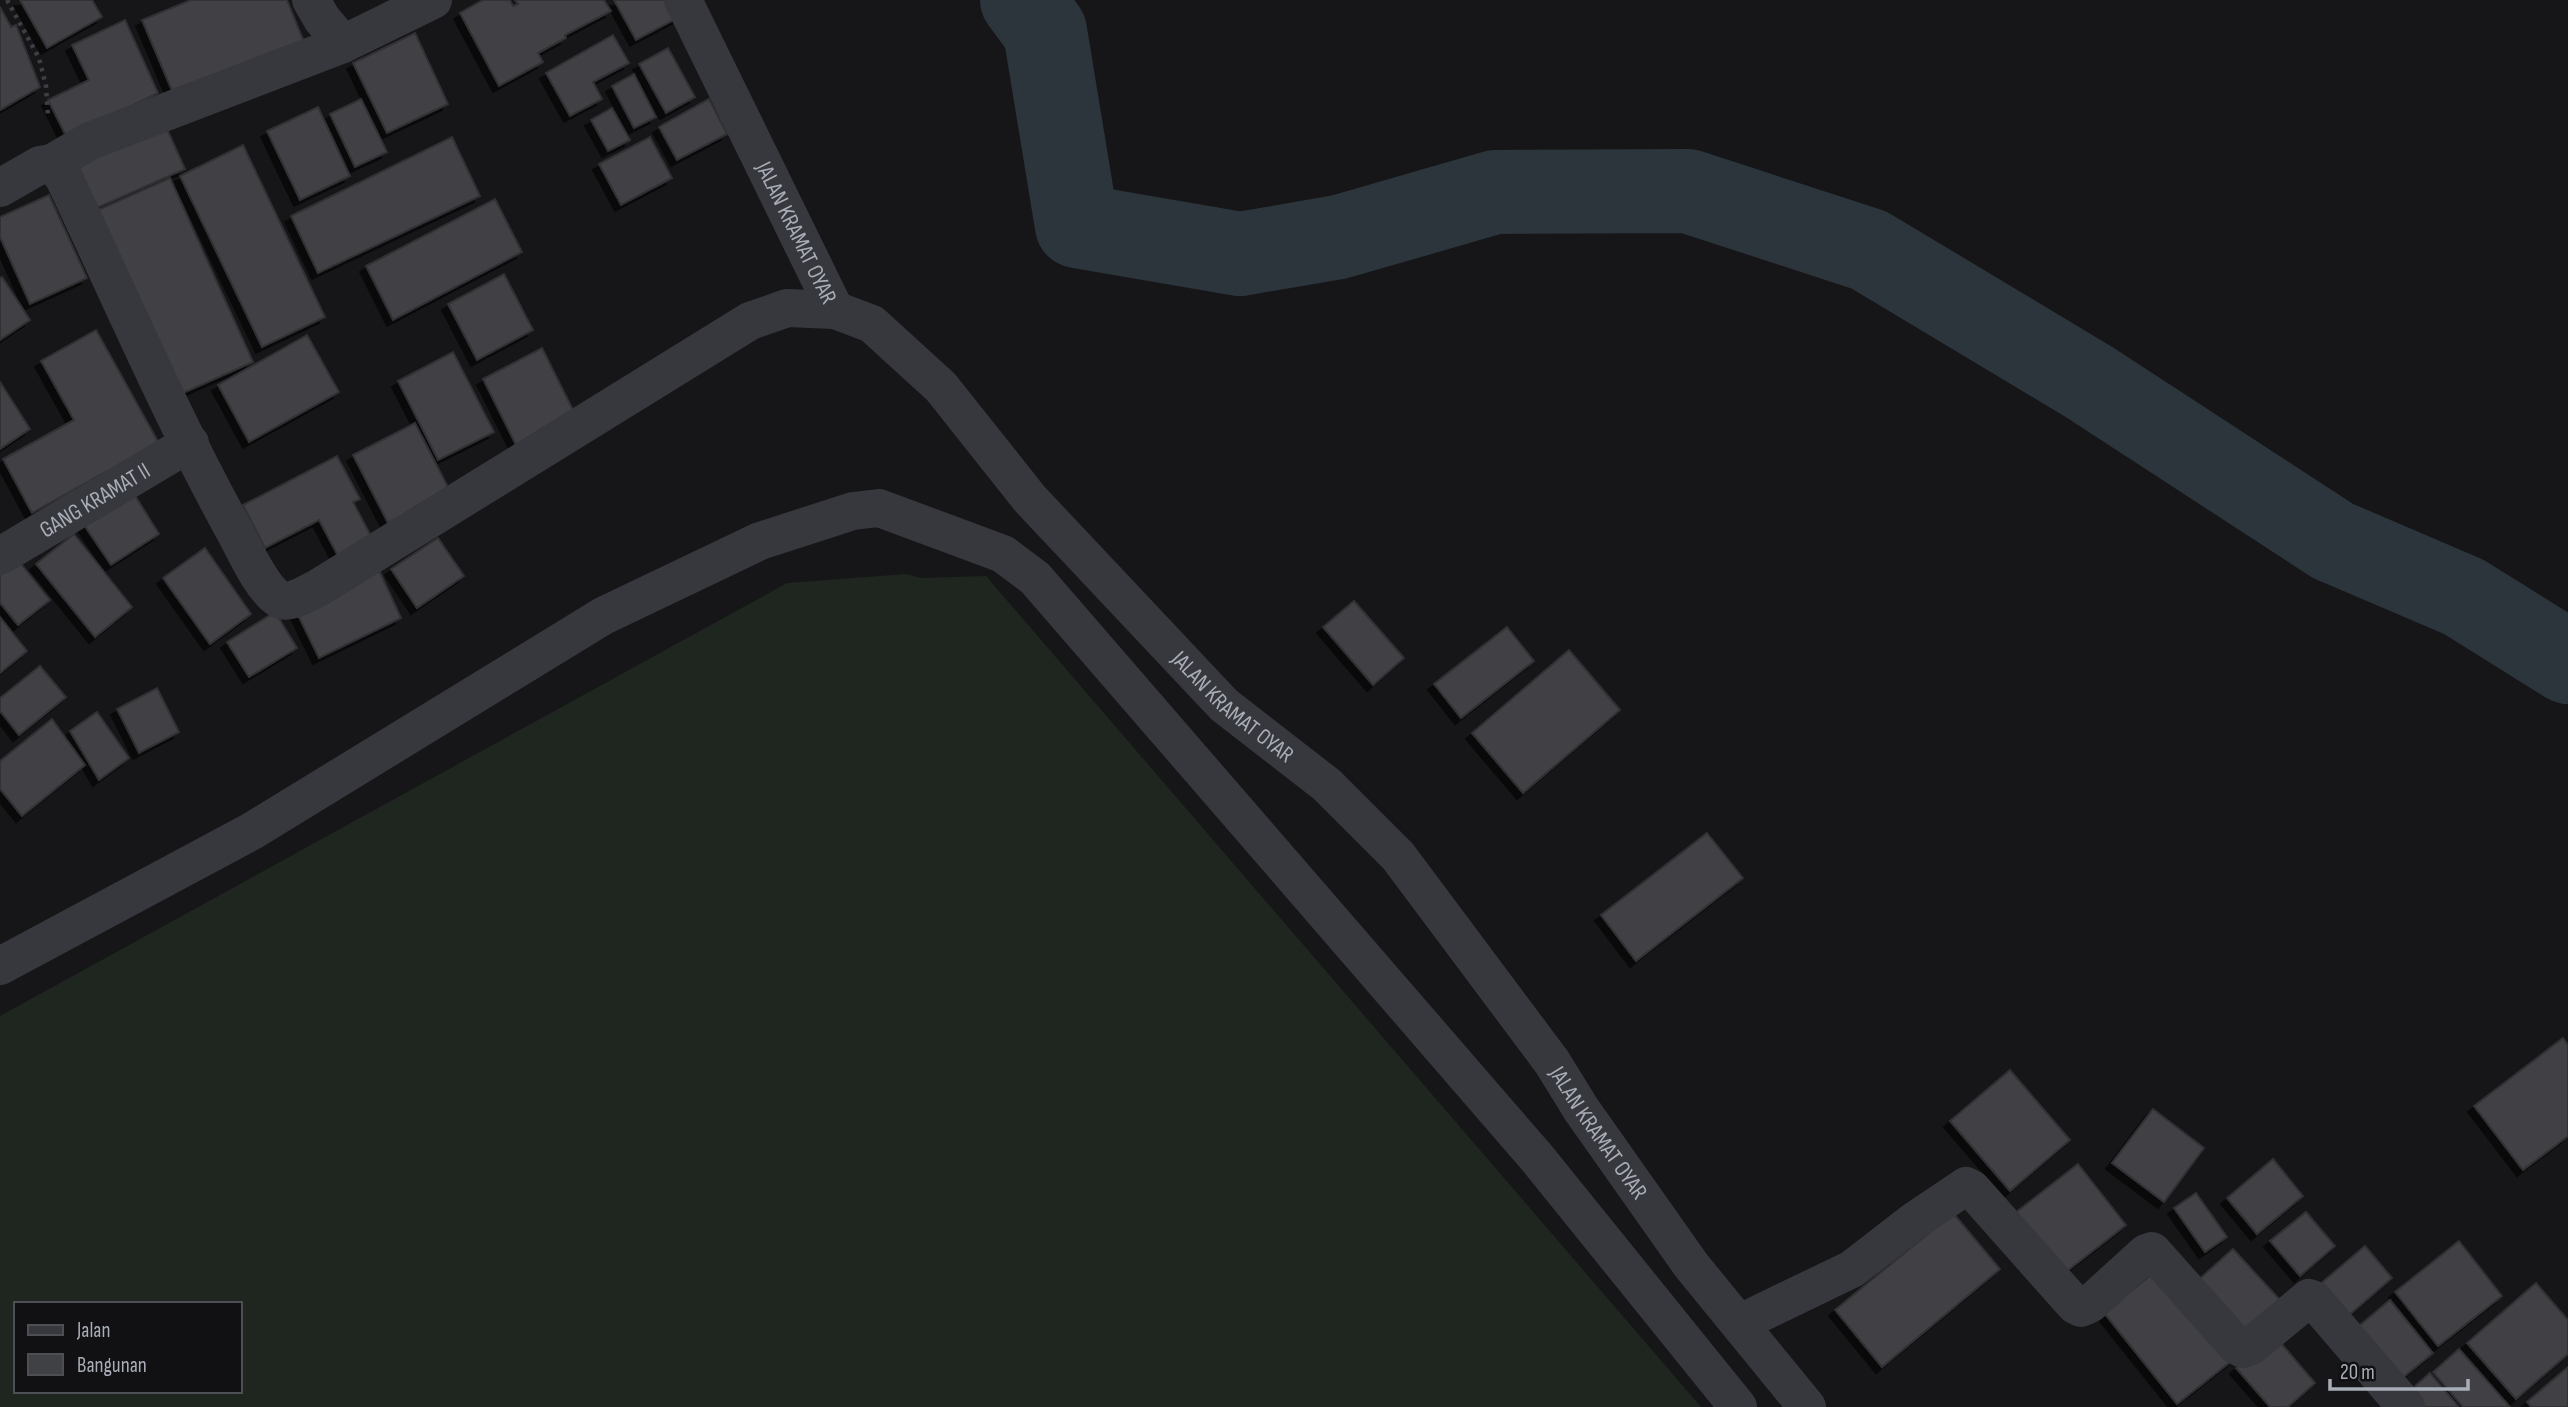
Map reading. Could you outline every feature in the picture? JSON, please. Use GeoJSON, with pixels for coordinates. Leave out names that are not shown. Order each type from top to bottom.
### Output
{"type":"FeatureCollection","features":[{"type":"Feature","properties":{"kind":"street"},"geometry":{"type":"LineString","coordinates":[[311,0],[343,44]]}},
{"type":"Feature","properties":{"kind":"street"},"geometry":{"type":"LineString","coordinates":[[0,188],[90,141],[343,44],[433,0]]}},
{"type":"Feature","properties":{"kind":"street","name":"JALAN KRAMAT OYAR"},"geometry":{"type":"LineString","coordinates":[[683,0],[835,310],[872,324],[941,387],[1030,499],[1224,705],[1327,785],[1398,856],[1552,1062],[1581,1109],[1691,1265],[1807,1407]]}},
{"type":"Feature","properties":{"kind":"street"},"geometry":{"type":"LineString","coordinates":[[52,163],[64,178],[220,506],[255,568],[272,593],[281,600],[290,601],[318,588],[750,321],[787,307],[835,310]]}},
{"type":"Feature","properties":{"kind":"street","name":"GANG KRAMAT II"},"geometry":{"type":"LineString","coordinates":[[0,556],[190,443]]}},
{"type":"Feature","properties":{"kind":"street"},"geometry":{"type":"LineString","coordinates":[[0,966],[252,831],[603,617],[760,541],[853,510],[879,508],[1003,554],[1035,578],[1537,1158],[1738,1407]]}},
{"type":"Feature","properties":{"kind":"street"},"geometry":{"type":"LineString","coordinates":[[1740,1323],[1852,1269],[1914,1221],[1966,1186],[1972,1189],[2075,1305],[2081,1308],[2090,1304],[2152,1251],[2236,1345],[2243,1349],[2251,1346],[2309,1298],[2323,1310],[2406,1407]]}},
{"type":"Feature","properties":{"kind":"path"},"geometry":{"type":"LineString","coordinates":[[7,0],[39,58],[46,86],[52,163]]}},
{"type":"Feature","properties":{"kind":"shaded area"},"geometry":{"type":"Polygon","coordinates":[[[906,574],[921,578],[986,576],[1701,1407],[0,1407],[0,1016],[787,583],[906,574]]]}},
{"type":"Feature","properties":{"kind":"water"},"geometry":{"type":"Polygon","coordinates":[[[982,0],[1053,0],[1008,36],[982,0]]]}},
{"type":"Feature","properties":{"kind":"building"},"geometry":{"type":"Polygon","coordinates":[[[20,0],[92,0],[102,17],[47,48],[20,0]]]}},
{"type":"Feature","properties":{"kind":"building"},"geometry":{"type":"Polygon","coordinates":[[[191,0],[287,0],[306,47],[176,100],[142,20],[191,0]]]}},
{"type":"Feature","properties":{"kind":"building"},"geometry":{"type":"Polygon","coordinates":[[[483,0],[510,0],[513,6],[518,4],[515,0],[604,0],[611,11],[565,35],[566,38],[538,53],[543,62],[499,86],[460,13],[483,0]]]}},
{"type":"Feature","properties":{"kind":"building"},"geometry":{"type":"Polygon","coordinates":[[[614,0],[676,0],[683,15],[636,40],[614,0]]]}},
{"type":"Feature","properties":{"kind":"building"},"geometry":{"type":"Polygon","coordinates":[[[0,7],[11,27],[16,25],[40,87],[0,110],[0,7]]]}},
{"type":"Feature","properties":{"kind":"building"},"geometry":{"type":"Polygon","coordinates":[[[125,20],[158,93],[67,138],[48,100],[89,80],[72,45],[125,20]]]}},
{"type":"Feature","properties":{"kind":"building"},"geometry":{"type":"Polygon","coordinates":[[[415,33],[448,104],[387,133],[353,63],[415,33]]]}},
{"type":"Feature","properties":{"kind":"building"},"geometry":{"type":"Polygon","coordinates":[[[613,35],[629,63],[593,82],[602,99],[570,116],[546,73],[613,35]]]}},
{"type":"Feature","properties":{"kind":"building"},"geometry":{"type":"Polygon","coordinates":[[[668,48],[695,97],[666,113],[639,64],[668,48]]]}},
{"type":"Feature","properties":{"kind":"building"},"geometry":{"type":"Polygon","coordinates":[[[634,74],[656,117],[634,128],[612,86],[634,74]]]}},
{"type":"Feature","properties":{"kind":"building"},"geometry":{"type":"Polygon","coordinates":[[[361,99],[387,152],[355,167],[330,114],[361,99]]]}},
{"type":"Feature","properties":{"kind":"building"},"geometry":{"type":"Polygon","coordinates":[[[709,99],[727,134],[677,160],[659,127],[709,99]]]}},
{"type":"Feature","properties":{"kind":"building"},"geometry":{"type":"Polygon","coordinates":[[[318,107],[350,176],[300,200],[267,131],[318,107]]]}},
{"type":"Feature","properties":{"kind":"building"},"geometry":{"type":"Polygon","coordinates":[[[612,108],[630,140],[608,151],[591,120],[612,108]]]}},
{"type":"Feature","properties":{"kind":"building"},"geometry":{"type":"Polygon","coordinates":[[[162,118],[185,169],[92,210],[69,159],[162,118]]]}},
{"type":"Feature","properties":{"kind":"building"},"geometry":{"type":"Polygon","coordinates":[[[452,137],[480,196],[318,273],[291,216],[452,137]]]}},
{"type":"Feature","properties":{"kind":"building"},"geometry":{"type":"Polygon","coordinates":[[[650,137],[672,178],[621,205],[599,164],[650,137]]]}},
{"type":"Feature","properties":{"kind":"building"},"geometry":{"type":"Polygon","coordinates":[[[243,145],[325,317],[262,347],[180,176],[243,145]]]}},
{"type":"Feature","properties":{"kind":"building"},"geometry":{"type":"Polygon","coordinates":[[[170,178],[253,362],[181,394],[98,210],[170,178]]]}},
{"type":"Feature","properties":{"kind":"building"},"geometry":{"type":"Polygon","coordinates":[[[49,195],[87,278],[30,304],[0,237],[0,217],[49,195]]]}},
{"type":"Feature","properties":{"kind":"building"},"geometry":{"type":"Polygon","coordinates":[[[495,199],[522,252],[393,320],[366,266],[495,199]]]}},
{"type":"Feature","properties":{"kind":"building"},"geometry":{"type":"Polygon","coordinates":[[[504,274],[533,330],[477,360],[448,304],[504,274]]]}},
{"type":"Feature","properties":{"kind":"building"},"geometry":{"type":"Polygon","coordinates":[[[2,277],[30,320],[0,340],[0,278],[2,277]]]}},
{"type":"Feature","properties":{"kind":"building"},"geometry":{"type":"Polygon","coordinates":[[[96,330],[161,447],[104,473],[32,513],[3,459],[74,420],[41,361],[96,330]]]}},
{"type":"Feature","properties":{"kind":"building"},"geometry":{"type":"Polygon","coordinates":[[[307,335],[339,392],[249,442],[218,385],[307,335]]]}},
{"type":"Feature","properties":{"kind":"building"},"geometry":{"type":"Polygon","coordinates":[[[542,348],[577,418],[518,449],[483,379],[542,348]]]}},
{"type":"Feature","properties":{"kind":"building"},"geometry":{"type":"Polygon","coordinates":[[[453,352],[494,432],[438,460],[398,381],[453,352]]]}},
{"type":"Feature","properties":{"kind":"building"},"geometry":{"type":"Polygon","coordinates":[[[0,382],[30,429],[0,449],[0,382]]]}},
{"type":"Feature","properties":{"kind":"building"},"geometry":{"type":"Polygon","coordinates":[[[415,423],[450,491],[388,523],[353,455],[415,423]]]}},
{"type":"Feature","properties":{"kind":"building"},"geometry":{"type":"Polygon","coordinates":[[[337,456],[360,499],[353,502],[372,538],[338,556],[319,520],[265,548],[243,505],[337,456]]]}},
{"type":"Feature","properties":{"kind":"building"},"geometry":{"type":"Polygon","coordinates":[[[129,486],[159,534],[111,565],[80,519],[129,486]]]}},
{"type":"Feature","properties":{"kind":"building"},"geometry":{"type":"Polygon","coordinates":[[[74,534],[132,607],[95,637],[36,564],[74,534]]]}},
{"type":"Feature","properties":{"kind":"building"},"geometry":{"type":"Polygon","coordinates":[[[438,538],[464,576],[417,608],[391,569],[438,538]]]}},
{"type":"Feature","properties":{"kind":"building"},"geometry":{"type":"Polygon","coordinates":[[[205,548],[251,614],[210,644],[163,578],[205,548]]]}},
{"type":"Feature","properties":{"kind":"building"},"geometry":{"type":"Polygon","coordinates":[[[18,560],[50,600],[18,625],[0,603],[0,574],[18,560]]]}},
{"type":"Feature","properties":{"kind":"building"},"geometry":{"type":"Polygon","coordinates":[[[379,570],[401,618],[319,658],[295,609],[379,570]]]}},
{"type":"Feature","properties":{"kind":"building"},"geometry":{"type":"Polygon","coordinates":[[[1354,601],[1404,658],[1373,685],[1323,627],[1354,601]]]}},
{"type":"Feature","properties":{"kind":"building"},"geometry":{"type":"Polygon","coordinates":[[[275,612],[297,648],[249,677],[227,642],[275,612]]]}},
{"type":"Feature","properties":{"kind":"building"},"geometry":{"type":"Polygon","coordinates":[[[0,617],[27,651],[0,673],[0,617]]]}},
{"type":"Feature","properties":{"kind":"building"},"geometry":{"type":"Polygon","coordinates":[[[1507,627],[1534,661],[1461,718],[1434,684],[1507,627]]]}},
{"type":"Feature","properties":{"kind":"building"},"geometry":{"type":"Polygon","coordinates":[[[1569,650],[1620,710],[1523,793],[1472,733],[1569,650]]]}},
{"type":"Feature","properties":{"kind":"building"},"geometry":{"type":"Polygon","coordinates":[[[40,666],[66,697],[19,735],[0,711],[0,698],[40,666]]]}},
{"type":"Feature","properties":{"kind":"building"},"geometry":{"type":"Polygon","coordinates":[[[157,688],[179,732],[139,753],[117,709],[157,688]]]}},
{"type":"Feature","properties":{"kind":"building"},"geometry":{"type":"Polygon","coordinates":[[[97,712],[129,758],[99,780],[70,731],[97,712]]]}},
{"type":"Feature","properties":{"kind":"building"},"geometry":{"type":"Polygon","coordinates":[[[52,719],[85,765],[22,816],[0,789],[0,761],[52,719]]]}},
{"type":"Feature","properties":{"kind":"building"},"geometry":{"type":"Polygon","coordinates":[[[1707,833],[1743,878],[1636,961],[1601,915],[1707,833]]]}},
{"type":"Feature","properties":{"kind":"building"},"geometry":{"type":"Polygon","coordinates":[[[2563,1038],[2568,1045],[2568,1136],[2523,1170],[2474,1106],[2563,1038]]]}},
{"type":"Feature","properties":{"kind":"building"},"geometry":{"type":"Polygon","coordinates":[[[2010,1070],[2070,1140],[2010,1191],[1950,1121],[2010,1070]]]}},
{"type":"Feature","properties":{"kind":"building"},"geometry":{"type":"Polygon","coordinates":[[[2153,1109],[2204,1148],[2164,1202],[2112,1163],[2153,1109]]]}},
{"type":"Feature","properties":{"kind":"building"},"geometry":{"type":"Polygon","coordinates":[[[2273,1159],[2303,1196],[2257,1234],[2227,1198],[2273,1159]]]}},
{"type":"Feature","properties":{"kind":"building"},"geometry":{"type":"Polygon","coordinates":[[[2078,1164],[2126,1225],[2062,1275],[2015,1213],[2078,1164]]]}},
{"type":"Feature","properties":{"kind":"building"},"geometry":{"type":"Polygon","coordinates":[[[2196,1193],[2227,1237],[2205,1252],[2174,1208],[2196,1193]]]}},
{"type":"Feature","properties":{"kind":"building"},"geometry":{"type":"Polygon","coordinates":[[[2306,1212],[2335,1246],[2300,1276],[2270,1241],[2306,1212]]]}},
{"type":"Feature","properties":{"kind":"building"},"geometry":{"type":"Polygon","coordinates":[[[1953,1213],[2000,1269],[1882,1367],[1835,1310],[1953,1213]]]}},
{"type":"Feature","properties":{"kind":"building"},"geometry":{"type":"Polygon","coordinates":[[[2459,1241],[2502,1296],[2438,1346],[2395,1292],[2459,1241]]]}},
{"type":"Feature","properties":{"kind":"building"},"geometry":{"type":"Polygon","coordinates":[[[2365,1246],[2392,1278],[2341,1322],[2313,1290],[2365,1246]]]}},
{"type":"Feature","properties":{"kind":"building"},"geometry":{"type":"Polygon","coordinates":[[[2233,1249],[2281,1301],[2244,1335],[2196,1282],[2233,1249]]]}},
{"type":"Feature","properties":{"kind":"building"},"geometry":{"type":"Polygon","coordinates":[[[2161,1267],[2234,1359],[2177,1404],[2104,1313],[2161,1267]]]}},
{"type":"Feature","properties":{"kind":"building"},"geometry":{"type":"Polygon","coordinates":[[[2536,1283],[2568,1320],[2568,1354],[2516,1399],[2467,1343],[2536,1283]]]}},
{"type":"Feature","properties":{"kind":"building"},"geometry":{"type":"Polygon","coordinates":[[[2390,1300],[2433,1353],[2396,1383],[2353,1331],[2390,1300]]]}},
{"type":"Feature","properties":{"kind":"building"},"geometry":{"type":"Polygon","coordinates":[[[2274,1335],[2315,1383],[2288,1407],[2270,1407],[2236,1368],[2274,1335]]]}},
{"type":"Feature","properties":{"kind":"building"},"geometry":{"type":"Polygon","coordinates":[[[2459,1349],[2510,1407],[2463,1407],[2433,1372],[2459,1349]]]}},
{"type":"Feature","properties":{"kind":"building"},"geometry":{"type":"Polygon","coordinates":[[[2568,1367],[2568,1407],[2531,1407],[2527,1402],[2568,1367]]]}},
{"type":"Feature","properties":{"kind":"building"},"geometry":{"type":"Polygon","coordinates":[[[2430,1373],[2459,1407],[2419,1407],[2407,1393],[2430,1373]]]}},
{"type":"Feature","properties":{"kind":"waterway"},"geometry":{"type":"LineString","coordinates":[[1022,0],[1045,31],[1077,226],[1240,254],[1339,237],[1495,192],[1688,191],[1869,250],[2089,382],[2333,541],[2464,597],[2568,662]]}}]}
